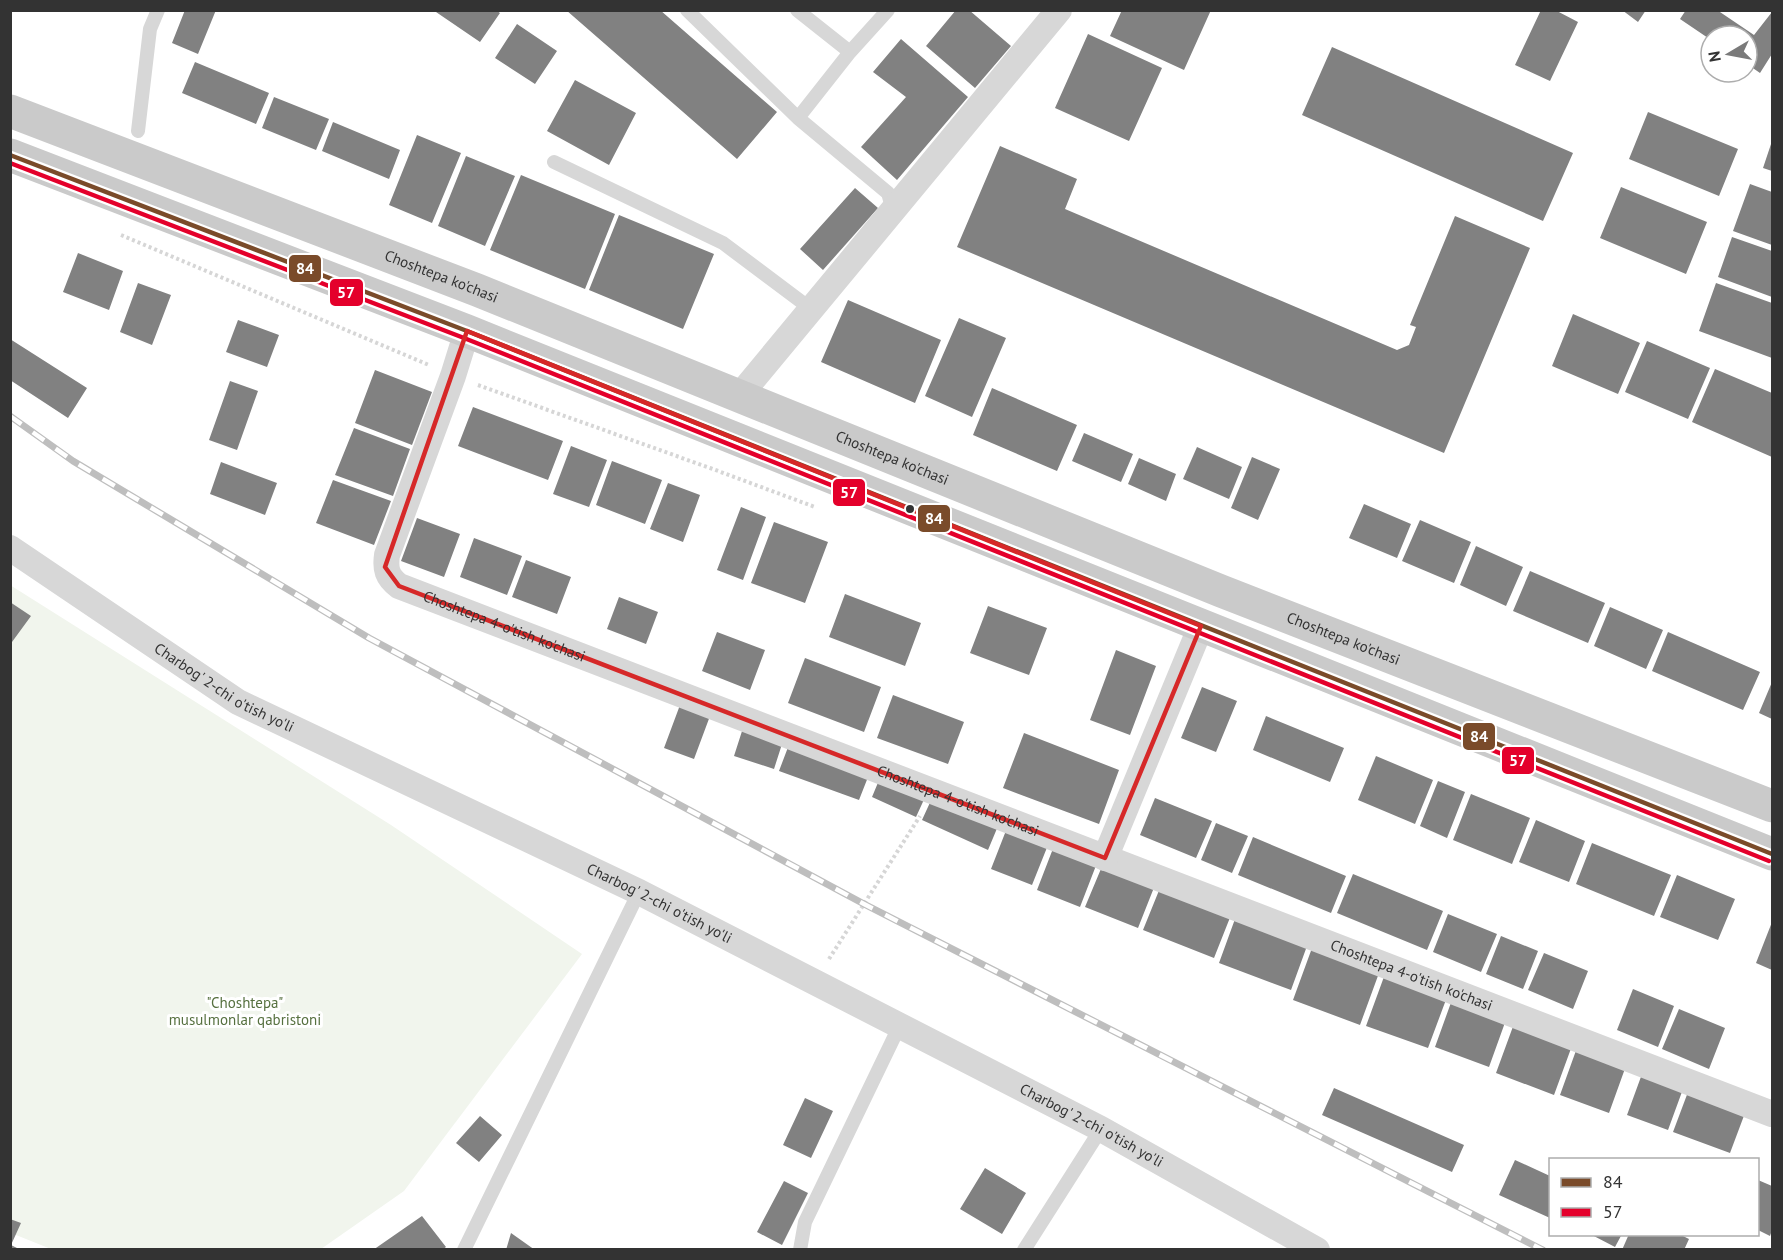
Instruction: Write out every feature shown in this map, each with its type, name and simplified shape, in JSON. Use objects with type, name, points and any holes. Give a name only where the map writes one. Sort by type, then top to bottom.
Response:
[{"type":"main road","name":"Choshtepa ko'chasi","points":[[10,111],[466,286],[1221,591],[1773,806]]},
{"type":"main road","points":[[10,155],[467,331],[1773,854]]},
{"type":"main road","points":[[1495,743],[1506,702]]},
{"type":"street","points":[[740,396],[1059,10]]},
{"type":"street","name":"Choshtepa 4-o'tish ko'chasi","points":[[467,331],[453,376],[387,555],[385,567],[390,579],[399,586],[1773,1114]]},
{"type":"street","name":"Charbog' 2-chi o'tish yo'li","points":[[10,548],[238,702],[639,892],[1101,1129],[1317,1250]]},
{"type":"street","points":[[1105,858],[1201,626]]},
{"type":"lane","points":[[138,131],[150,29],[158,10]]},
{"type":"lane","points":[[687,10],[798,118],[888,193],[893,211]]},
{"type":"lane","points":[[797,10],[850,52]]},
{"type":"lane","points":[[798,118],[850,52],[888,10]]},
{"type":"lane","points":[[554,162],[723,243],[812,309]]},
{"type":"lane","points":[[464,1250],[639,892]]},
{"type":"lane","points":[[800,1250],[805,1222],[899,1027]]},
{"type":"lane","points":[[1024,1250],[1101,1129]]},
{"type":"path","points":[[116,232],[453,376]]},
{"type":"path","points":[[814,983],[935,792]]},
{"type":"highlighted area","points":[[467,331],[1201,626],[1105,858],[399,586],[385,567]]},
{"type":"green space","name":"\"Choshtepa\" musulmonlar qabristoni","points":[[10,585],[391,825],[582,954],[404,1191],[321,1249],[51,1249],[11,1233]]},
{"type":"building","points":[[185,10],[216,10],[198,54],[172,43]]},
{"type":"building","points":[[437,10],[496,10],[500,13],[480,42],[436,12]]},
{"type":"building","points":[[566,10],[660,10],[777,112],[737,159]]},
{"type":"building","points":[[956,10],[969,10],[1011,46],[975,88],[926,46]]},
{"type":"building","points":[[1122,10],[1211,10],[1184,70],[1110,36]]},
{"type":"building","points":[[1541,10],[1555,10],[1578,22],[1550,81],[1515,65]]},
{"type":"building","points":[[1622,10],[1646,10],[1638,22]]},
{"type":"building","points":[[1686,10],[1717,10],[1738,24],[1699,24],[1699,32],[1680,19]]},
{"type":"building","points":[[1772,12],[1772,54],[1760,73],[1759,29]]},
{"type":"building","points":[[517,24],[557,51],[535,84],[495,58]]},
{"type":"building","points":[[1088,34],[1162,68],[1129,141],[1055,108]]},
{"type":"building","points":[[901,39],[968,97],[897,180],[861,147],[906,97],[873,72]]},
{"type":"building","points":[[1332,47],[1573,153],[1543,221],[1302,115]]},
{"type":"building","points":[[195,62],[269,93],[256,124],[182,93]]},
{"type":"building","points":[[575,80],[636,113],[609,165],[547,131]]},
{"type":"building","points":[[274,97],[329,119],[316,150],[262,128]]},
{"type":"building","points":[[1648,112],[1738,149],[1719,196],[1629,159]]},
{"type":"building","points":[[333,122],[400,150],[389,179],[322,151]]},
{"type":"building","points":[[417,135],[461,153],[432,223],[389,205]]},
{"type":"building","points":[[1772,141],[1772,171],[1763,168]]},
{"type":"building","points":[[1000,146],[1077,179],[1065,209],[1397,350],[1409,345],[1416,327],[1410,325],[1455,216],[1530,248],[1444,453],[957,247]]},
{"type":"building","points":[[466,156],[515,176],[485,246],[438,226]]},
{"type":"building","points":[[521,175],[615,214],[585,289],[490,250]]},
{"type":"building","points":[[1750,184],[1772,192],[1772,245],[1733,231]]},
{"type":"building","points":[[1621,187],[1707,222],[1686,274],[1600,238]]},
{"type":"building","points":[[855,188],[878,208],[823,270],[800,249]]},
{"type":"building","points":[[619,215],[714,254],[683,329],[589,290]]},
{"type":"building","points":[[1732,237],[1772,251],[1772,297],[1718,277]]},
{"type":"building","points":[[78,253],[123,271],[109,310],[63,292]]},
{"type":"building","points":[[138,283],[171,295],[152,345],[120,332]]},
{"type":"building","points":[[1716,283],[1772,303],[1772,358],[1699,331]]},
{"type":"building","points":[[848,300],[941,340],[915,403],[821,362]]},
{"type":"building","points":[[1573,314],[1640,343],[1618,394],[1552,366]]},
{"type":"building","points":[[959,318],[1006,338],[972,417],[925,396]]},
{"type":"building","points":[[238,320],[279,335],[267,367],[226,352]]},
{"type":"building","points":[[10,339],[87,388],[68,418],[10,380]]},
{"type":"building","points":[[1647,341],[1710,368],[1688,419],[1625,392]]},
{"type":"building","points":[[1715,369],[1772,393],[1772,457],[1692,422]]},
{"type":"building","points":[[375,370],[432,392],[412,445],[355,423]]},
{"type":"building","points":[[230,381],[258,391],[237,450],[209,440]]},
{"type":"building","points":[[992,388],[1077,425],[1057,471],[973,435]]},
{"type":"building","points":[[473,407],[563,441],[548,480],[458,446]]},
{"type":"building","points":[[354,428],[410,449],[393,496],[335,475]]},
{"type":"building","points":[[1084,433],[1133,454],[1121,482],[1072,461]]},
{"type":"building","points":[[571,446],[607,460],[589,507],[553,494]]},
{"type":"building","points":[[1197,447],[1242,467],[1229,499],[1183,479]]},
{"type":"building","points":[[1252,457],[1280,469],[1258,520],[1231,508]]},
{"type":"building","points":[[1139,458],[1176,474],[1166,501],[1128,484]]},
{"type":"building","points":[[612,461],[662,480],[645,524],[596,505]]},
{"type":"building","points":[[221,462],[277,483],[265,515],[210,494]]},
{"type":"building","points":[[333,480],[391,501],[374,545],[316,523]]},
{"type":"building","points":[[668,483],[700,495],[683,542],[650,529]]},
{"type":"building","points":[[1364,504],[1411,524],[1397,558],[1349,538]]},
{"type":"building","points":[[741,507],[766,517],[743,580],[717,570]]},
{"type":"building","points":[[417,518],[460,534],[444,577],[401,561]]},
{"type":"building","points":[[1420,520],[1471,542],[1454,583],[1402,561]]},
{"type":"building","points":[[774,522],[828,542],[805,603],[751,583]]},
{"type":"building","points":[[474,538],[522,556],[507,595],[460,577]]},
{"type":"building","points":[[1476,546],[1523,567],[1506,606],[1460,585]]},
{"type":"building","points":[[526,560],[571,577],[557,614],[512,597]]},
{"type":"building","points":[[1530,571],[1605,603],[1588,643],[1513,611]]},
{"type":"building","points":[[845,594],[921,623],[905,666],[829,637]]},
{"type":"building","points":[[619,597],[658,612],[646,644],[607,629]]},
{"type":"building","points":[[10,602],[31,616],[12,642],[10,641]]},
{"type":"building","points":[[988,606],[1047,628],[1029,675],[970,653]]},
{"type":"building","points":[[1610,607],[1663,630],[1646,669],[1594,646]]},
{"type":"building","points":[[717,632],[765,650],[750,690],[702,671]]},
{"type":"building","points":[[1668,632],[1760,672],[1743,710],[1652,671]]},
{"type":"building","points":[[1116,650],[1156,666],[1130,735],[1090,720]]},
{"type":"building","points":[[805,658],[881,687],[864,732],[788,703]]},
{"type":"building","points":[[1772,682],[1772,719],[1759,713]]},
{"type":"building","points":[[1202,687],[1237,701],[1216,752],[1181,738]]},
{"type":"building","points":[[893,695],[964,722],[948,764],[877,738]]},
{"type":"building","points":[[680,705],[710,716],[694,759],[664,748]]},
{"type":"building","points":[[1266,716],[1344,748],[1330,782],[1253,750]]},
{"type":"building","points":[[743,728],[783,741],[774,769],[734,756]]},
{"type":"building","points":[[1024,733],[1119,770],[1099,824],[1003,788]]},
{"type":"building","points":[[790,742],[870,772],[859,800],[779,771]]},
{"type":"building","points":[[1376,756],[1433,780],[1415,824],[1358,800]]},
{"type":"building","points":[[882,773],[927,793],[916,817],[872,797]]},
{"type":"building","points":[[1438,781],[1465,792],[1447,838],[1420,826]]},
{"type":"building","points":[[1471,794],[1530,818],[1512,864],[1453,840]]},
{"type":"building","points":[[933,796],[998,826],[988,850],[922,820]]},
{"type":"building","points":[[1155,798],[1212,821],[1196,858],[1140,835]]},
{"type":"building","points":[[1536,820],[1585,841],[1569,882],[1519,862]]},
{"type":"building","points":[[1216,823],[1248,836],[1232,873],[1201,860]]},
{"type":"building","points":[[1007,828],[1048,845],[1032,885],[991,869]]},
{"type":"building","points":[[1253,837],[1346,876],[1331,913],[1238,875]]},
{"type":"building","points":[[1592,843],[1671,875],[1654,916],[1576,884]]},
{"type":"building","points":[[1054,846],[1097,863],[1080,907],[1037,890]]},
{"type":"building","points":[[1103,864],[1155,885],[1138,928],[1085,907]]},
{"type":"building","points":[[1353,874],[1443,911],[1427,950],[1337,913]]},
{"type":"building","points":[[1677,875],[1735,899],[1718,940],[1660,917]]},
{"type":"building","points":[[1160,888],[1231,915],[1214,958],[1143,930]]},
{"type":"building","points":[[1448,914],[1497,934],[1481,972],[1433,952]]},
{"type":"building","points":[[1235,919],[1307,946],[1291,990],[1219,963]]},
{"type":"building","points":[[1772,922],[1772,970],[1756,963]]},
{"type":"building","points":[[1501,936],[1538,951],[1523,989],[1486,974]]},
{"type":"building","points":[[1312,948],[1379,973],[1360,1025],[1293,1000]]},
{"type":"building","points":[[1544,953],[1588,971],[1573,1009],[1528,990]]},
{"type":"building","points":[[1385,974],[1447,997],[1428,1048],[1366,1026]]},
{"type":"building","points":[[1633,989],[1674,1006],[1658,1047],[1617,1030]]},
{"type":"building","points":[[1453,997],[1507,1017],[1489,1067],[1435,1047]]},
{"type":"building","points":[[1679,1009],[1725,1028],[1709,1069],[1662,1049]]},
{"type":"building","points":[[1515,1021],[1573,1043],[1554,1095],[1496,1073]]},
{"type":"building","points":[[1578,1045],[1627,1063],[1609,1113],[1560,1095]]},
{"type":"building","points":[[1642,1074],[1683,1089],[1668,1130],[1627,1115]]},
{"type":"building","points":[[1334,1088],[1464,1145],[1452,1172],[1322,1115]]},
{"type":"building","points":[[1688,1092],[1745,1113],[1730,1153],[1673,1132]]},
{"type":"building","points":[[805,1098],[833,1111],[811,1158],[783,1145]]},
{"type":"building","points":[[480,1116],[502,1135],[479,1162],[456,1143]]},
{"type":"building","points":[[1515,1160],[1549,1176],[1549,1218],[1499,1195]]},
{"type":"building","points":[[985,1168],[1026,1193],[1002,1234],[960,1209]]},
{"type":"building","points":[[1759,1180],[1772,1186],[1770,1236],[1759,1230]]},
{"type":"building","points":[[784,1181],[808,1193],[782,1245],[757,1232]]},
{"type":"building","points":[[422,1216],[446,1247],[442,1250],[373,1250]]},
{"type":"building","points":[[10,1219],[21,1223],[11,1245],[21,1250],[10,1250]]},
{"type":"building","points":[[511,1233],[535,1250],[506,1250]]},
{"type":"building","points":[[1594,1236],[1621,1236],[1615,1247]]},
{"type":"building","points":[[1628,1236],[1683,1236],[1689,1239],[1684,1250],[1622,1250]]},
{"type":"railway","points":[[10,416],[73,461],[369,638],[864,904],[1543,1250]]},
{"type":"transit line","name":"84","points":[[10,155],[467,331],[1772,854]]},
{"type":"transit line","name":"57","points":[[10,163],[464,338],[1769,861]]}]
